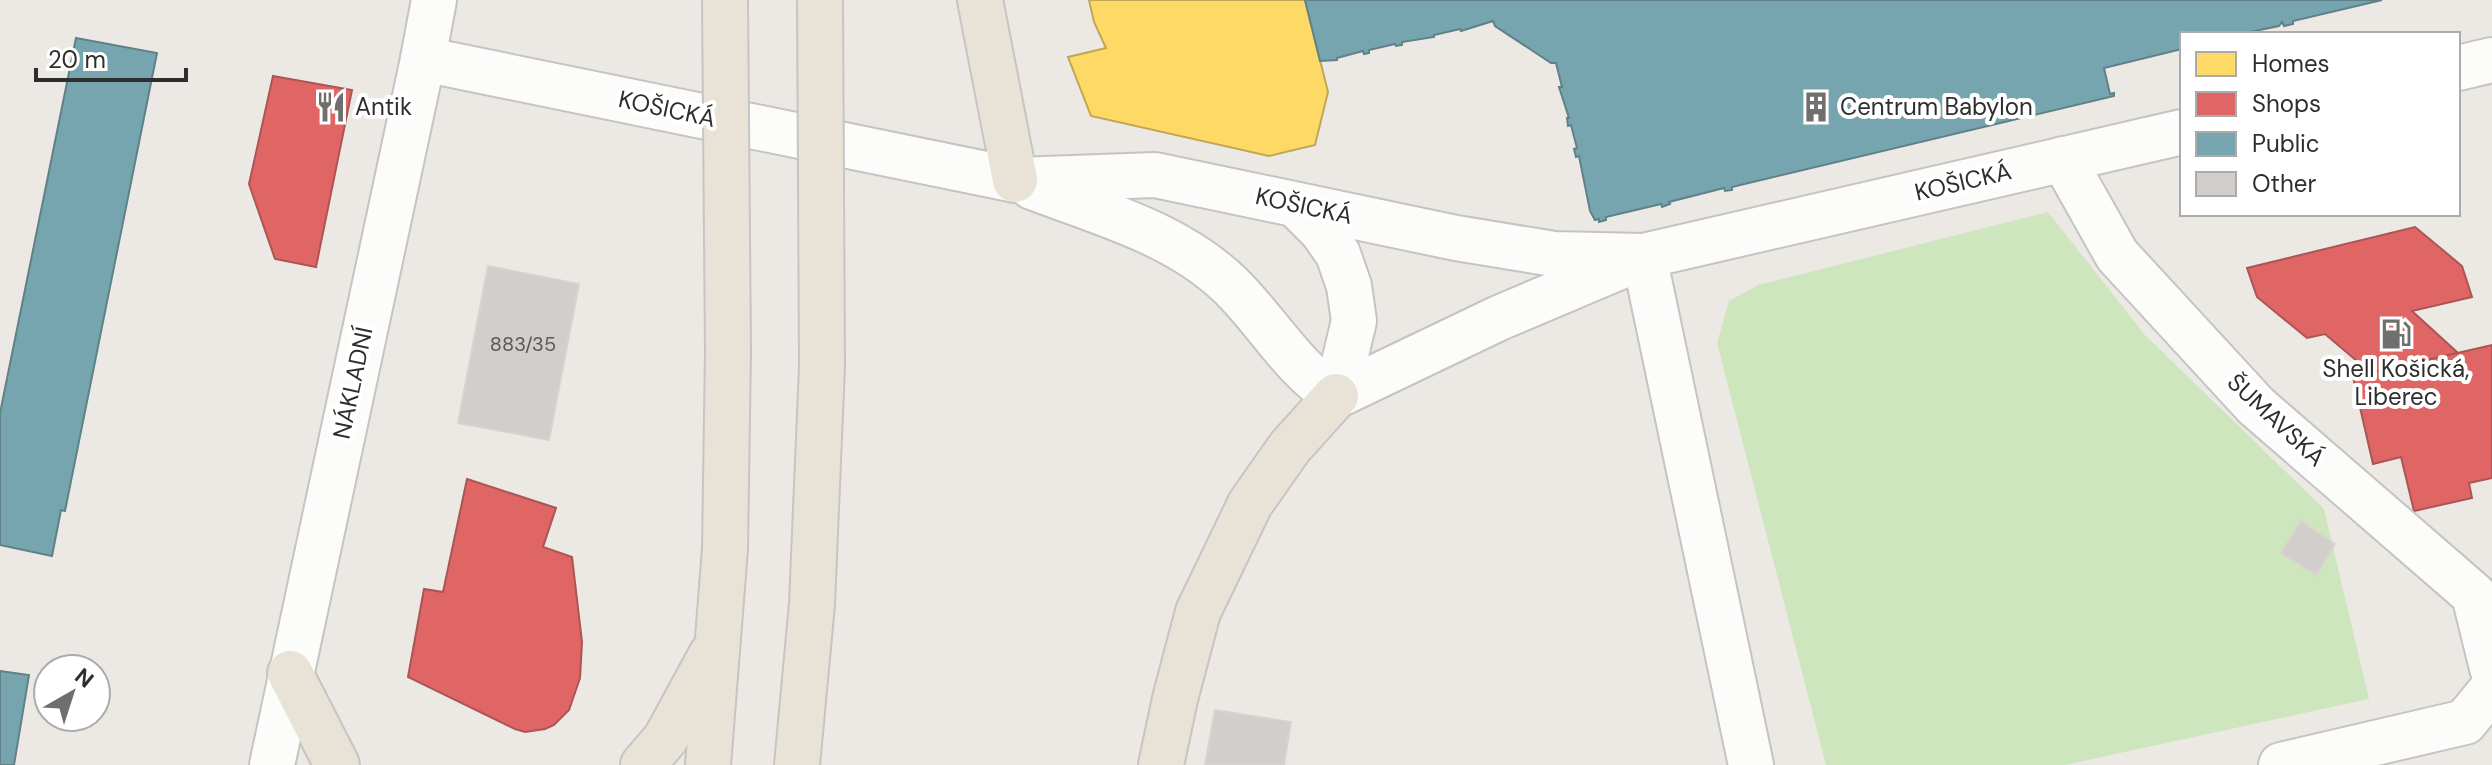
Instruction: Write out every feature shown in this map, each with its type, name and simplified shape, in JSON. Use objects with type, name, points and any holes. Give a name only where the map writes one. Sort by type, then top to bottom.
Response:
[{"type":"highway","points":[[708,765],[725,549],[728,351],[725,0]]},
{"type":"highway","points":[[797,765],[812,604],[822,367],[820,0]]},
{"type":"highway","points":[[980,0],[1015,180]]},
{"type":"highway","points":[[1161,765],[1198,612],[1250,504],[1290,447],[1336,396]]},
{"type":"highway","points":[[643,765],[666,738],[719,639]]},
{"type":"highway","points":[[290,673],[337,765]]},
{"type":"street","name":"NÁKLADNÍ","points":[[272,765],[434,0]]},
{"type":"street","name":"KOŠICKÁ","points":[[423,59],[1015,180],[1155,175],[1456,238],[1554,254],[1644,256],[2180,132]]},
{"type":"street","points":[[2460,68],[2492,60]]},
{"type":"street","name":"ŠUMAVSKÁ","points":[[2063,159],[2117,255],[2256,406],[2474,595],[2492,668]]},
{"type":"street","points":[[1015,180],[1156,235],[1194,255],[1231,286],[1305,372],[1336,396]]},
{"type":"street","points":[[1296,205],[1322,231],[1338,254],[1349,286],[1354,321],[1336,396]]},
{"type":"street","points":[[1336,396],[1499,318],[1644,256],[1751,765]]},
{"type":"street","points":[[2281,765],[2465,722],[2492,689]]},
{"type":"green space","points":[[2048,212],[2145,335],[2324,509],[2369,699],[2065,765],[1826,765],[1717,343],[1729,301],[1758,285]]},
{"type":"building: Homes","points":[[1089,0],[1305,0],[1328,92],[1315,145],[1269,156],[1091,116],[1068,57],[1106,48],[1094,22]]},
{"type":"building: Shops","points":[[273,76],[352,90],[316,267],[275,259],[249,184]]},
{"type":"building: Shops","points":[[2415,227],[2462,266],[2472,297],[2412,311],[2458,353],[2371,373],[2325,334],[2307,338],[2257,297],[2247,268]]},
{"type":"building: Shops","points":[[2492,345],[2492,478],[2469,483],[2472,498],[2414,511],[2401,457],[2373,464],[2353,377]]},
{"type":"building: Shops","points":[[467,479],[556,508],[543,547],[572,557],[582,642],[580,678],[569,710],[554,725],[545,729],[525,732],[515,729],[408,677],[424,589],[443,592]]},
{"type":"building: Public","name":"Centrum Babylon","points":[[1305,0],[2382,0],[2250,32],[2180,32],[2180,49],[2104,68],[2110,94],[2114,93],[2114,96],[1732,187],[1732,190],[1725,191],[1724,188],[1669,202],[1662,207],[1661,204],[1606,217],[1606,220],[1599,222],[1590,211],[1579,156],[1576,157],[1574,149],[1577,148],[1571,125],[1568,126],[1569,118],[1559,87],[1562,87],[1556,63],[1551,63],[1495,26],[1493,21],[1461,31],[1402,42],[1402,45],[1369,50],[1369,53],[1364,54],[1363,51],[1337,60],[1320,61]]},
{"type":"building: Public","points":[[76,38],[157,53],[65,511],[61,510],[52,556],[0,545],[0,413]]},
{"type":"building: Public","points":[[0,671],[29,675],[14,765],[0,765]]},
{"type":"building: Other","points":[[488,266],[579,284],[549,440],[458,423]]},
{"type":"building: Other","points":[[2301,521],[2335,544],[2316,575],[2281,553]]},
{"type":"building: Other","points":[[1215,710],[1291,722],[1284,765],[1205,765]]},
{"type":"place","name":"Antik","points":[[331,107]]},
{"type":"place","name":"Centrum Babylon","points":[[1816,107]]},
{"type":"place","name":"Shell Košická, Liberec","points":[[2396,334]]}]
